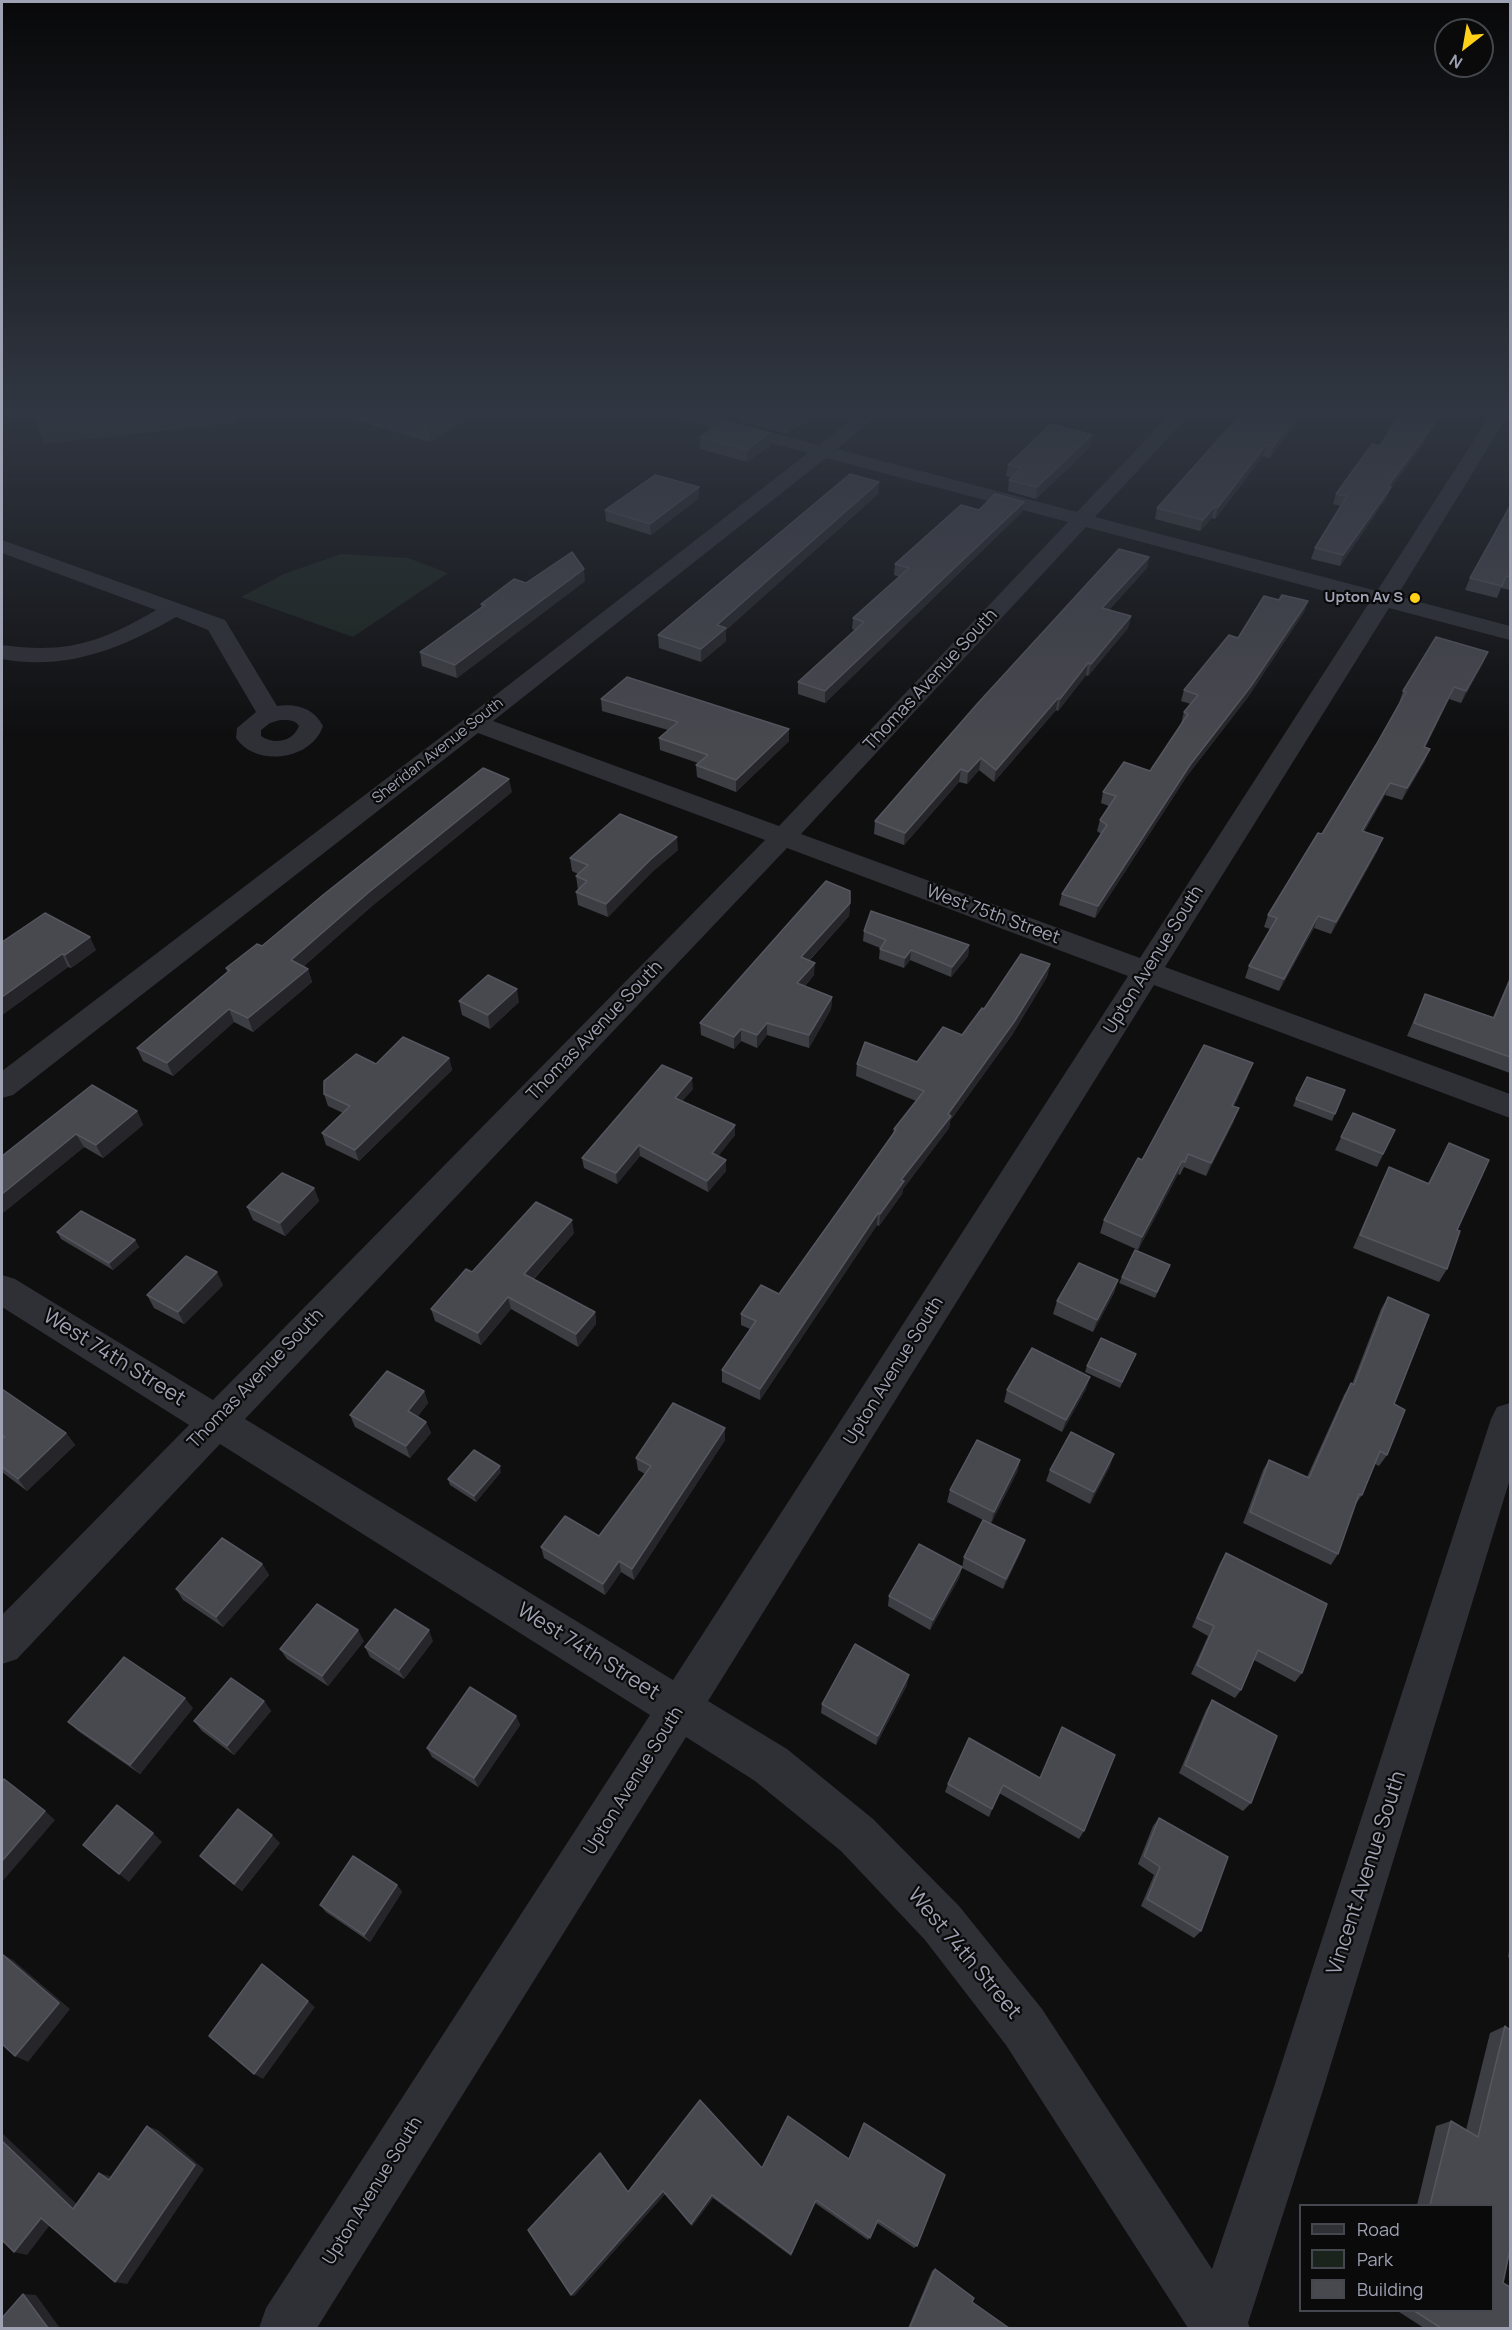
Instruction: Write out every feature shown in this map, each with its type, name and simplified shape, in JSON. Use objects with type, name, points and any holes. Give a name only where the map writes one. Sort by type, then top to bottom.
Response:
[{"type":"street","name":"Sheridan Avenue South","points":[[2,1087],[735,521]]},
{"type":"street","name":"Thomas Avenue South","points":[[2,1644],[215,1421],[783,837],[1079,521]]},
{"type":"street","points":[[1088,521],[1510,633]]},
{"type":"street","name":"Upton Avenue South","points":[[286,2328],[1433,521]]},
{"type":"street","points":[[6,552],[174,609],[217,626],[270,715]]},
{"type":"street","points":[[2,652],[29,657],[78,652],[128,636],[174,609]]},
{"type":"street","name":"West 75th Street","points":[[475,723],[1510,1106]]},
{"type":"street","name":"West 74th Street","points":[[2,1289],[771,1765],[857,1835],[942,1923],[1024,2027],[1200,2300],[1222,2327]]},
{"type":"street","name":"Vincent Avenue South","points":[[1222,2327],[1510,1419]]},
{"type":"green space","points":[[341,554],[408,558],[448,573],[353,637],[241,597],[284,574]]},
{"type":"building","points":[[640,521],[654,521],[650,524]]},
{"type":"building","points":[[794,521],[835,521],[717,625],[726,628],[701,649],[658,635]]},
{"type":"building","points":[[943,521],[1004,521],[825,691],[798,682],[864,622],[853,618],[909,568],[895,564]]},
{"type":"building","points":[[1332,521],[1367,521],[1343,555],[1315,548]]},
{"type":"building","points":[[1502,521],[1510,521],[1510,577],[1506,576],[1502,586],[1470,578]]},
{"type":"building","points":[[1119,549],[1149,557],[1102,608],[1131,616],[1091,664],[1088,663],[1060,699],[1058,698],[996,770],[981,758],[968,772],[961,769],[905,833],[875,821],[978,703]]},
{"type":"building","points":[[572,552],[584,569],[455,665],[420,652],[485,605],[481,604],[514,579],[526,583]]},
{"type":"building","points":[[1282,595],[1308,601],[1251,686],[1190,765],[1098,906],[1062,894],[1107,825],[1100,820],[1116,796],[1103,792],[1124,762],[1150,771],[1188,714],[1184,712],[1198,695],[1184,690],[1229,635],[1238,638],[1264,596],[1279,600]]},
{"type":"building","points":[[1436,637],[1488,652],[1466,691],[1454,687],[1424,747],[1430,749],[1407,788],[1390,783],[1362,831],[1383,838],[1336,922],[1318,916],[1284,979],[1249,966],[1277,918],[1268,915],[1318,833],[1322,834],[1376,745],[1406,692],[1403,691]]},
{"type":"building","points":[[627,677],[789,729],[736,780],[696,765],[708,755],[659,738],[678,722],[601,699]]},
{"type":"building","points":[[483,768],[509,779],[369,892],[291,960],[308,969],[248,1018],[229,1009],[167,1063],[137,1048],[230,970],[226,968],[257,944],[262,946]]},
{"type":"building","points":[[620,814],[677,837],[651,859],[606,904],[576,892],[587,881],[576,876],[588,865],[570,858]]},
{"type":"building","points":[[826,881],[850,891],[850,903],[801,957],[815,963],[797,983],[832,997],[809,1035],[767,1023],[757,1035],[741,1029],[734,1037],[700,1023]]},
{"type":"building","points":[[871,911],[969,945],[952,967],[911,950],[905,958],[880,949],[886,940],[864,931]]},
{"type":"building","points":[[45,913],[90,937],[2,997],[2,942]]},
{"type":"building","points":[[1021,954],[1050,964],[1014,1022],[948,1114],[951,1116],[901,1180],[904,1181],[880,1214],[878,1213],[760,1389],[722,1370],[756,1321],[741,1314],[761,1285],[779,1294],[896,1130],[894,1129],[924,1091],[857,1064],[865,1042],[917,1062],[943,1027],[962,1035],[982,1008],[984,1009]]},
{"type":"building","points":[[488,975],[517,989],[488,1015],[459,1001]]},
{"type":"building","points":[[1510,980],[1510,1057],[1414,1023],[1425,994],[1494,1018]]},
{"type":"building","points":[[403,1037],[449,1058],[355,1150],[322,1133],[350,1106],[324,1094],[324,1081],[356,1054],[376,1064]]},
{"type":"building","points":[[1204,1045],[1253,1063],[1232,1106],[1239,1108],[1211,1163],[1188,1154],[1185,1162],[1182,1161],[1142,1237],[1104,1220],[1138,1158],[1142,1160]]},
{"type":"building","points":[[662,1065],[692,1078],[675,1098],[735,1125],[712,1153],[726,1160],[707,1181],[639,1145],[616,1173],[582,1158]]},
{"type":"building","points":[[1307,1077],[1345,1090],[1335,1114],[1296,1099]]},
{"type":"building","points":[[92,1085],[137,1111],[96,1145],[76,1134],[2,1194],[2,1156]]},
{"type":"building","points":[[1353,1113],[1395,1130],[1383,1154],[1341,1137]]},
{"type":"building","points":[[1449,1143],[1489,1160],[1457,1230],[1460,1231],[1447,1269],[1360,1235],[1389,1167],[1429,1184]]},
{"type":"building","points":[[282,1173],[314,1188],[280,1223],[247,1207]]},
{"type":"building","points":[[536,1202],[572,1220],[524,1274],[595,1312],[576,1334],[508,1297],[478,1333],[431,1309],[466,1269],[472,1272]]},
{"type":"building","points":[[81,1211],[135,1240],[109,1263],[57,1232]]},
{"type":"building","points":[[1135,1250],[1170,1265],[1157,1292],[1122,1277]]},
{"type":"building","points":[[186,1256],[217,1272],[178,1312],[147,1295]]},
{"type":"building","points":[[1079,1263],[1118,1280],[1097,1320],[1057,1301]]},
{"type":"building","points":[[1388,1297],[1429,1315],[1394,1404],[1405,1410],[1387,1455],[1380,1451],[1362,1495],[1359,1494],[1338,1554],[1250,1512],[1269,1460],[1309,1478],[1351,1383],[1354,1385]]},
{"type":"building","points":[[1101,1338],[1136,1354],[1122,1382],[1087,1366]]},
{"type":"building","points":[[1032,1348],[1090,1377],[1066,1420],[1007,1390]]},
{"type":"building","points":[[387,1371],[424,1391],[408,1411],[426,1422],[406,1446],[350,1415]]},
{"type":"building","points":[[2,1389],[66,1433],[18,1479],[2,1467],[2,1439],[5,1437],[2,1434]]},
{"type":"building","points":[[673,1403],[725,1428],[632,1569],[619,1561],[603,1584],[541,1547],[565,1516],[599,1536],[651,1466],[636,1458]]},
{"type":"building","points":[[1071,1432],[1114,1454],[1094,1492],[1050,1470]]},
{"type":"building","points":[[977,1440],[1020,1460],[994,1512],[950,1490]]},
{"type":"building","points":[[474,1450],[500,1466],[474,1496],[448,1479]]},
{"type":"building","points":[[983,1520],[1025,1540],[1006,1579],[964,1557]]},
{"type":"building","points":[[222,1538],[262,1564],[216,1617],[176,1589]]},
{"type":"building","points":[[919,1544],[962,1567],[933,1620],[889,1596]]},
{"type":"building","points":[[1226,1553],[1327,1604],[1302,1673],[1258,1650],[1241,1690],[1197,1665],[1214,1626],[1197,1618]]},
{"type":"building","points":[[317,1604],[358,1630],[322,1676],[280,1649]]},
{"type":"building","points":[[395,1609],[429,1630],[399,1670],[365,1647]]},
{"type":"building","points":[[855,1644],[909,1675],[878,1736],[822,1704]]},
{"type":"building","points":[[124,1657],[185,1698],[130,1765],[68,1722]]},
{"type":"building","points":[[231,1678],[264,1701],[227,1746],[194,1721]]},
{"type":"building","points":[[470,1687],[516,1716],[474,1778],[427,1748]]},
{"type":"building","points":[[1212,1700],[1277,1736],[1251,1803],[1185,1765]]},
{"type":"building","points":[[1062,1727],[1115,1755],[1084,1831],[1003,1785],[992,1809],[948,1784],[969,1738],[1040,1778]]},
{"type":"building","points":[[4,1779],[45,1811],[2,1861],[2,1782]]},
{"type":"building","points":[[117,1805],[153,1833],[119,1874],[83,1845]]},
{"type":"building","points":[[238,1809],[272,1835],[234,1884],[200,1856]]},
{"type":"building","points":[[1159,1818],[1228,1857],[1201,1931],[1147,1899],[1160,1867],[1144,1856]]},
{"type":"building","points":[[353,1856],[397,1885],[364,1935],[320,1905]]},
{"type":"building","points":[[2,1954],[59,2003],[15,2056],[2,2044]]},
{"type":"building","points":[[262,1964],[308,2001],[254,2074],[209,2036]]},
{"type":"building","points":[[1505,2026],[1510,2030],[1510,2249],[1503,2283],[1510,2287],[1510,2328],[1441,2328],[1416,2312],[1494,2312],[1494,2204],[1430,2204],[1451,2121],[1478,2137]]},
{"type":"building","points":[[700,2100],[762,2168],[788,2116],[849,2159],[864,2123],[945,2175],[917,2246],[878,2220],[870,2238],[816,2200],[791,2254],[712,2195],[691,2224],[663,2191],[571,2295],[528,2230],[600,2153],[628,2192]]},
{"type":"building","points":[[147,2126],[195,2165],[115,2282],[41,2218],[14,2252],[2,2240],[2,2141],[73,2209],[99,2173],[109,2180]]},
{"type":"building","points":[[935,2269],[974,2298],[972,2302],[1009,2328],[910,2327]]},
{"type":"building","points":[[23,2294],[48,2328],[2,2328],[2,2318]]},
{"type":"place","name":"Upton Av S","points":[[1415,598]]}]
